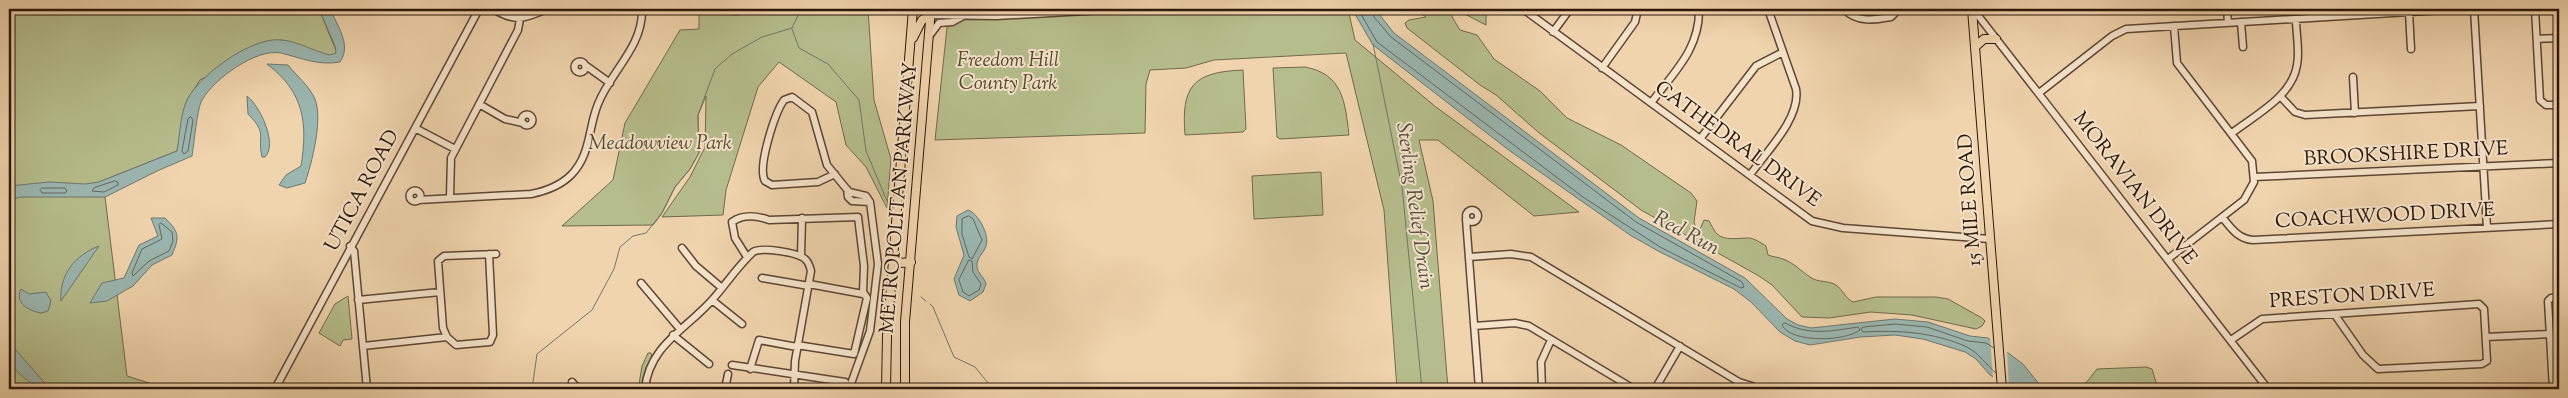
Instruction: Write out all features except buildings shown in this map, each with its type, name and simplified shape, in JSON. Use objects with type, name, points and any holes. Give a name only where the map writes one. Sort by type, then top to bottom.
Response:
[{"type":"main road","name":"METROPOLITAN PARKWAY","points":[[886,389],[887,336],[913,9]]},
{"type":"main road","name":"15 MILE ROAD","points":[[1972,9],[2001,387]]},
{"type":"main road","name":"METROPOLITAN PARKWAY","points":[[905,389],[904,341],[931,12]]},
{"type":"main road","points":[[910,45],[919,25],[931,12]]},
{"type":"main road","points":[[1975,47],[1984,39],[1996,39]]},
{"type":"main road","points":[[893,254],[902,264],[911,262]]},
{"type":"main road","points":[[887,336],[896,334],[904,341]]},
{"type":"street","name":"UTICA ROAD","points":[[275,389],[350,246],[479,9]]},
{"type":"street","points":[[493,9],[504,15],[520,19],[547,9]]},
{"type":"street","points":[[421,197],[538,193],[564,181],[578,167],[583,158],[596,109],[638,36],[642,20],[642,9]]},
{"type":"street","points":[[954,9],[964,16]]},
{"type":"street","points":[[931,12],[964,16],[1122,9]]},
{"type":"street","name":"CATHEDRAL DRIVE","points":[[1523,9],[1804,216],[1824,225],[1990,239]]},
{"type":"street","points":[[1553,32],[1570,9]]},
{"type":"street","points":[[1602,68],[1635,22],[1638,9]]},
{"type":"street","points":[[1651,103],[1693,46],[1699,31],[1699,9]]},
{"type":"street","points":[[1750,175],[1796,110],[1796,89],[1768,9]]},
{"type":"street","points":[[1844,9],[1854,17],[1863,19],[1891,17],[1899,9]]},
{"type":"street","name":"MORAVIAN DRIVE","points":[[1972,9],[2268,389]]},
{"type":"street","points":[[2227,9],[2228,23]]},
{"type":"street","points":[[2039,93],[2120,31],[2459,9]]},
{"type":"street","points":[[2474,9],[2487,228]]},
{"type":"street","points":[[2535,9],[2540,100],[2542,104],[2559,105]]},
{"type":"street","points":[[2409,12],[2411,49]]},
{"type":"street","points":[[929,36],[939,23],[952,22],[964,16]]},
{"type":"street","points":[[450,197],[449,166],[454,149],[518,30],[520,19]]},
{"type":"street","points":[[2232,133],[2280,96],[2292,82],[2297,69],[2296,19]]},
{"type":"street","points":[[2241,22],[2243,47]]},
{"type":"street","points":[[2168,260],[2248,196],[2254,177],[2249,156],[2177,63],[2174,26]]},
{"type":"street","points":[[2537,39],[2559,38]]},
{"type":"street","points":[[1700,139],[1752,70],[1766,59],[1783,52]]},
{"type":"street","points":[[586,68],[610,82]]},
{"type":"street","points":[[2354,77],[2355,113]]},
{"type":"street","points":[[2280,96],[2290,108],[2301,114],[2480,106]]},
{"type":"street","points":[[835,174],[818,182],[772,185],[765,181],[762,175],[766,152],[784,100],[792,97],[812,112],[824,160],[847,189],[848,197],[852,201],[870,202],[878,264],[870,331],[849,389]]},
{"type":"street","points":[[479,104],[504,119],[521,121]]},
{"type":"street","points":[[415,128],[454,149]]},
{"type":"street","name":"BROOKSHIRE DRIVE","points":[[2254,177],[2559,163]]},
{"type":"street","points":[[1468,227],[1478,216],[1473,209],[1467,211],[1466,219],[1479,389]]},
{"type":"street","points":[[747,258],[735,238],[732,222],[750,217],[770,220],[858,217],[866,301],[854,354],[759,340],[750,368]]},
{"type":"street","name":"COACHWOOD DRIVE","points":[[2222,217],[2238,235],[2246,239],[2559,224]]},
{"type":"street","points":[[801,256],[802,218]]},
{"type":"street","points":[[1466,219],[1474,222]]},
{"type":"street","points":[[350,246],[354,251],[367,389]]},
{"type":"street","points":[[682,248],[696,266],[722,288]]},
{"type":"street","points":[[645,389],[648,372],[654,359],[673,335],[712,300],[747,258],[760,249],[801,256],[809,265],[809,285],[797,346],[794,389]]},
{"type":"street","points":[[492,254],[491,340],[488,343],[456,345],[443,328],[440,292],[437,267],[439,259],[447,256],[492,254]]},
{"type":"street","points":[[1469,257],[1517,254],[1531,257],[1739,382],[1761,389]]},
{"type":"street","points":[[762,278],[864,294]]},
{"type":"street","points":[[641,283],[680,329]]},
{"type":"street","points":[[358,300],[440,292]]},
{"type":"street","points":[[2553,389],[2549,299],[2559,297]]},
{"type":"street","points":[[712,300],[742,324]]},
{"type":"street","name":"PRESTON DRIVE","points":[[2231,340],[2262,319],[2335,315],[2361,311],[2482,305],[2486,337]]},
{"type":"street","points":[[2335,315],[2363,355],[2378,369],[2486,362],[2486,337],[2550,334]]},
{"type":"street","points":[[1474,326],[1516,323],[1529,326],[1634,389]]},
{"type":"street","points":[[673,335],[709,364]]},
{"type":"street","points":[[363,346],[448,337]]},
{"type":"street","points":[[1542,389],[1541,362],[1551,340]]},
{"type":"street","points":[[1654,389],[1680,346]]},
{"type":"street","points":[[732,365],[845,382]]},
{"type":"street","points":[[725,389],[728,374]]},
{"type":"street","points":[[572,382],[578,389]]},
{"type":"street","points":[[1735,389],[1739,382]]},
{"type":"street","points":[[410,389],[422,389]]},
{"type":"green space","points":[[9,9],[319,9],[337,53],[330,56],[281,40],[200,80],[187,100],[177,151],[99,182],[105,197],[127,376],[168,389],[9,389]]},
{"type":"green space","name":"Meadowview Park","points":[[699,9],[726,9],[731,15],[740,15],[748,9],[868,9],[874,100],[891,159],[887,208],[866,167],[846,145],[836,102],[779,62],[758,87],[726,190],[723,215],[662,217],[690,177],[705,147],[706,96],[698,115],[699,153],[690,169],[675,187],[662,213],[653,225],[562,226],[613,180],[625,123],[680,30],[699,29]]},
{"type":"green space","name":"Freedom Hill County Park","points":[[949,9],[1348,9],[1355,40],[1436,107],[1579,212],[1534,216],[1438,140],[1419,140],[1433,201],[1448,389],[1397,389],[1384,210],[1346,53],[1214,60],[1186,68],[1150,70],[1146,84],[1145,133],[935,140]]},
{"type":"green space","points":[[1414,9],[1448,10],[1460,30],[1477,35],[1494,59],[1540,91],[1567,118],[1621,145],[1691,193],[1697,201],[1694,222],[1696,229],[1700,229],[1704,220],[1709,221],[1717,234],[1724,238],[1748,238],[1755,240],[1766,246],[1768,255],[1787,261],[1813,279],[1836,285],[1853,302],[1876,297],[1936,297],[1948,299],[1985,321],[1982,326],[1976,329],[1912,315],[1871,312],[1829,318],[1802,317],[1772,285],[1641,210],[1538,132],[1496,95],[1480,85],[1407,28],[1405,23],[1409,20],[1426,17]]},
{"type":"green space","points":[[1455,9],[1486,9],[1486,25]]},
{"type":"green space","points":[[1305,67],[1318,71],[1335,83],[1340,91],[1346,111],[1349,135],[1280,139],[1277,137],[1273,68]]},
{"type":"green space","points":[[1243,70],[1246,129],[1243,132],[1185,135],[1185,104],[1188,93],[1194,85],[1212,74]]},
{"type":"green space","points":[[1321,172],[1323,215],[1254,219],[1252,176]]},
{"type":"green space","points":[[348,296],[352,339],[343,340],[340,346],[319,333],[335,304]]},
{"type":"green space","points":[[648,353],[651,353],[652,357],[642,386],[639,384],[642,366]]},
{"type":"green space","points":[[2146,367],[2152,369],[2158,389],[2071,389],[2072,385],[2086,383],[2097,369]]},
{"type":"water","points":[[319,9],[330,9],[342,35],[344,49],[340,62],[317,62],[281,53],[260,55],[248,60],[216,83],[202,100],[197,119],[192,156],[105,197],[21,197],[9,200],[9,186],[49,182],[85,184],[99,182],[177,151],[182,117],[188,98],[205,78],[229,58],[243,50],[270,40],[288,41],[330,55],[336,53],[335,46]]},
{"type":"water","name":"Red Run","points":[[1352,9],[1375,9],[1394,33],[1639,218],[1745,278],[1787,319],[1798,325],[1811,328],[1895,319],[1928,322],[1970,336],[1988,338],[2023,364],[2043,389],[2013,389],[1990,375],[1976,359],[1965,352],[1923,339],[1895,335],[1860,337],[1810,345],[1795,341],[1780,332],[1751,302],[1734,289],[1630,235],[1510,151],[1373,45]]},
{"type":"water","points":[[267,64],[288,65],[310,90],[317,108],[316,141],[305,183],[287,188],[279,185],[286,175],[301,166],[304,136],[303,122],[296,97],[289,86]]},
{"type":"water","points":[[247,96],[257,108],[266,125],[270,143],[265,157],[262,157],[260,131],[248,114]]},
{"type":"water","points":[[968,210],[976,215],[985,231],[987,241],[977,264],[986,284],[983,292],[970,301],[959,295],[954,279],[964,255],[956,227],[957,216]]},
{"type":"water","points":[[151,218],[165,218],[173,227],[177,239],[172,255],[152,265],[133,286],[107,301],[90,303],[102,283],[124,278],[139,245],[158,236]]},
{"type":"water","points":[[99,246],[61,301],[63,283],[70,267],[83,255]]},
{"type":"water","points":[[21,289],[29,294],[46,292],[51,301],[48,311],[41,313],[32,311],[24,306],[21,303],[19,294]]},
{"type":"water","points":[[9,342],[50,389],[38,389],[16,370],[9,352]]},
{"type":"pier","points":[[1990,336],[2007,349],[2009,389],[1993,379]]},
{"type":"waterway","points":[[532,389],[537,354],[592,310],[614,269],[620,247],[633,236],[646,233],[662,213],[675,187],[690,169],[699,153],[698,115],[715,69],[732,54],[762,37],[792,28],[801,9]]},
{"type":"waterway","points":[[792,29],[799,48],[828,64],[859,100],[866,151],[887,201]]},
{"type":"waterway","name":"Sterling Relief Drain","points":[[1373,44],[1402,187],[1422,389]]},
{"type":"waterway","points":[[921,297],[926,301]]},
{"type":"waterway","points":[[930,304],[954,357],[975,367],[993,389]]}]
